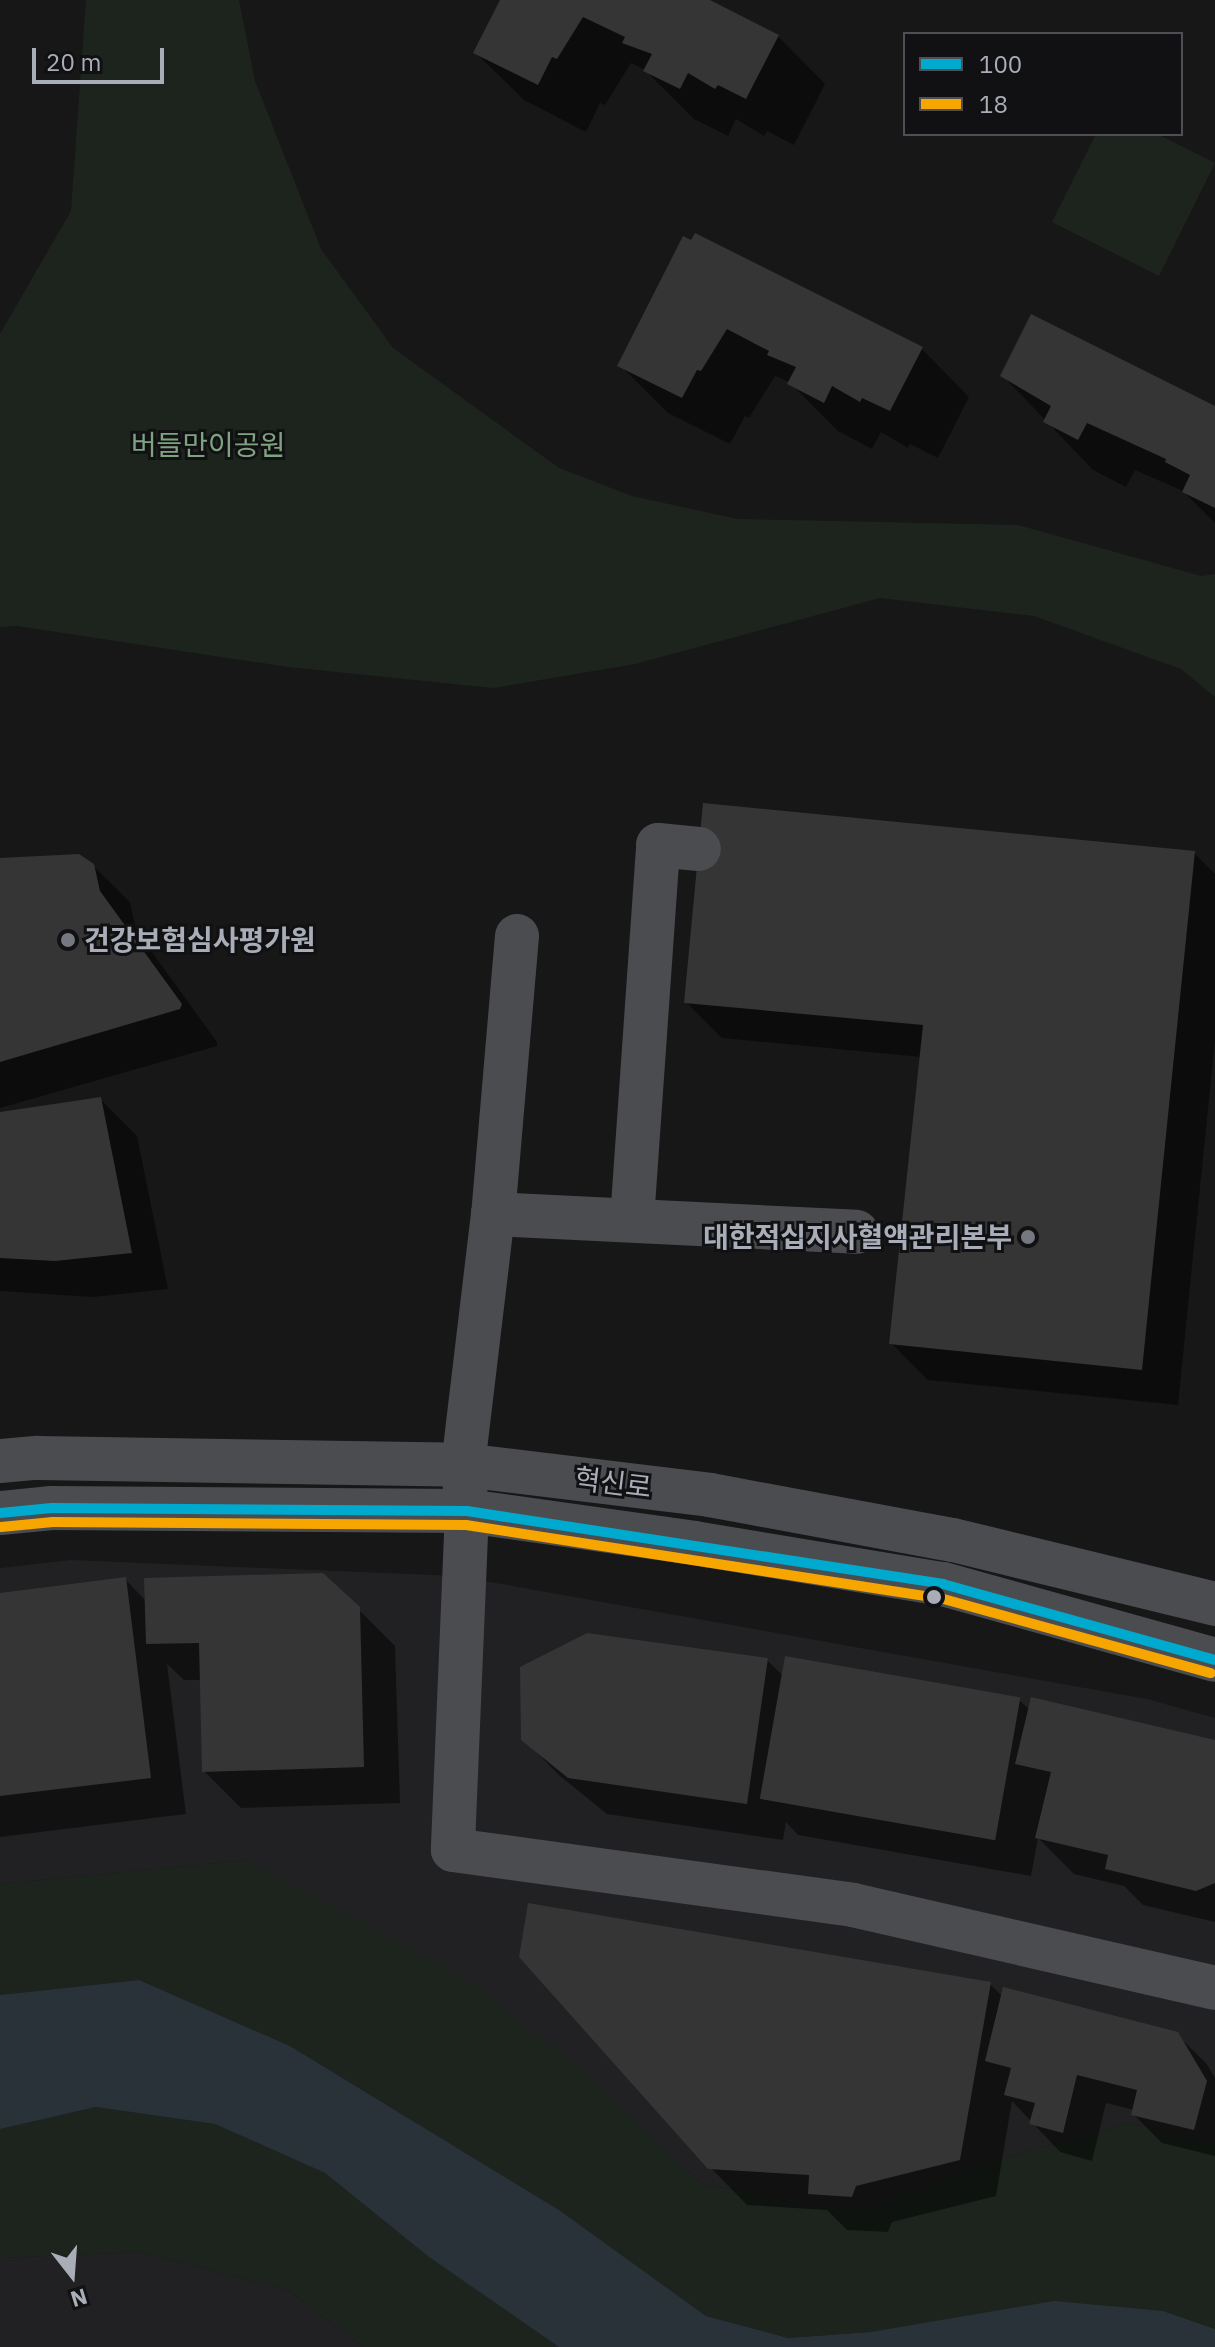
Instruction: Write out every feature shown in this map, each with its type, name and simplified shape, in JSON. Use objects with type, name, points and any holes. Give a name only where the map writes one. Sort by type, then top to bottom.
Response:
[{"type":"street","points":[[632,1220],[658,845],[699,849]]},
{"type":"street","points":[[517,936],[493,1214],[463,1465],[467,1511],[453,1850],[853,1905],[1215,1988]]},
{"type":"street","points":[[493,1214],[857,1232]]},
{"type":"street","name":"혁신로","points":[[0,1461],[38,1458],[463,1465],[725,1498],[953,1540],[1215,1604]]},
{"type":"street","name":"혁신로","points":[[0,1513],[52,1508],[467,1511],[694,1543],[943,1584],[1215,1660]]},
{"type":"shaded area","points":[[71,1560],[456,1576],[1147,1699],[1215,1718],[1215,2143],[1130,2123],[976,2166],[863,2211],[793,2203],[701,2183],[595,2080],[247,1860],[0,1884],[0,1568]]},
{"type":"shaded area","points":[[139,1980],[290,2046],[559,2210],[706,2316],[788,2338],[871,2332],[1054,2301],[1163,2311],[1215,2329],[1215,2347],[559,2347],[429,2257],[325,2173],[215,2124],[96,2107],[0,2129],[0,1995]]},
{"type":"shaded area","points":[[141,2252],[288,2290],[363,2347],[0,2347],[0,2258]]},
{"type":"green space","name":"버들만이공원","points":[[86,0],[239,0],[255,81],[321,249],[393,348],[559,468],[632,496],[737,519],[1018,525],[1201,576],[1215,574],[1215,697],[1181,669],[1034,616],[880,598],[635,664],[493,688],[288,667],[17,626],[0,627],[0,334],[71,211]]},
{"type":"green space","points":[[1095,136],[1161,136],[1215,163],[1159,276],[1052,222]]},
{"type":"green space","points":[[247,1860],[464,1977],[595,2080],[701,2183],[793,2203],[863,2211],[976,2166],[1130,2123],[1215,2143],[1215,2329],[1163,2311],[788,2338],[706,2316],[559,2210],[290,2046],[139,1980],[0,1995],[0,1884]]},
{"type":"green space","points":[[96,2107],[215,2124],[325,2173],[429,2257],[559,2347],[363,2347],[288,2290],[141,2252],[0,2258],[0,2129]]},
{"type":"building","points":[[500,0],[710,0],[779,35],[746,99],[718,85],[715,89],[688,73],[680,89],[643,71],[652,54],[622,43],[625,37],[583,17],[557,59],[552,57],[538,85],[473,53]]},
{"type":"building","points":[[695,233],[923,347],[890,411],[862,398],[860,402],[832,386],[824,403],[787,384],[796,367],[767,355],[769,351],[727,329],[701,371],[697,370],[682,398],[617,366],[683,236],[691,240]]},
{"type":"building","points":[[1031,314],[1215,406],[1215,508],[1182,492],[1190,475],[1165,462],[1166,459],[1087,423],[1078,440],[1043,422],[1051,406],[1000,376]]},
{"type":"building","points":[[703,803],[1195,851],[1142,1370],[889,1344],[923,1025],[684,1003]]},
{"type":"building","name":"건강보험심사평가원","points":[[79,854],[94,864],[100,891],[182,1004],[180,1009],[0,1062],[0,858]]},
{"type":"building","points":[[101,1097],[132,1253],[55,1261],[0,1258],[0,1112]]},
{"type":"building","points":[[323,1573],[360,1607],[364,1767],[202,1772],[199,1643],[146,1644],[144,1578]]},
{"type":"building","points":[[126,1577],[151,1778],[0,1796],[0,1593]]},
{"type":"building","points":[[587,1633],[768,1658],[747,1804],[568,1778],[521,1740],[520,1667]]},
{"type":"building","points":[[785,1656],[1020,1698],[995,1840],[760,1799]]},
{"type":"building","points":[[1031,1697],[1215,1740],[1215,1883],[1196,1891],[1105,1869],[1108,1855],[1035,1838],[1051,1772],[1015,1764]]},
{"type":"building","points":[[528,1903],[991,1982],[960,2160],[856,2186],[852,2197],[808,2194],[809,2175],[708,2169],[519,1957]]},
{"type":"building","points":[[1003,1987],[1178,2032],[1207,2081],[1194,2130],[1131,2115],[1137,2090],[1077,2075],[1063,2133],[1029,2124],[1035,2103],[1004,2095],[1011,2068],[985,2061]]},
{"type":"transit line","name":"100","points":[[0,1513],[52,1508],[467,1511],[943,1584],[1215,1660]]},
{"type":"transit line","name":"18","points":[[1,1527],[53,1522],[466,1525],[940,1598],[1211,1673]]},
{"type":"place","name":"건강보험심사평가원","points":[[68,940]]},
{"type":"place","name":"대한적십지사혈액관리본부","points":[[1028,1237]]}]
